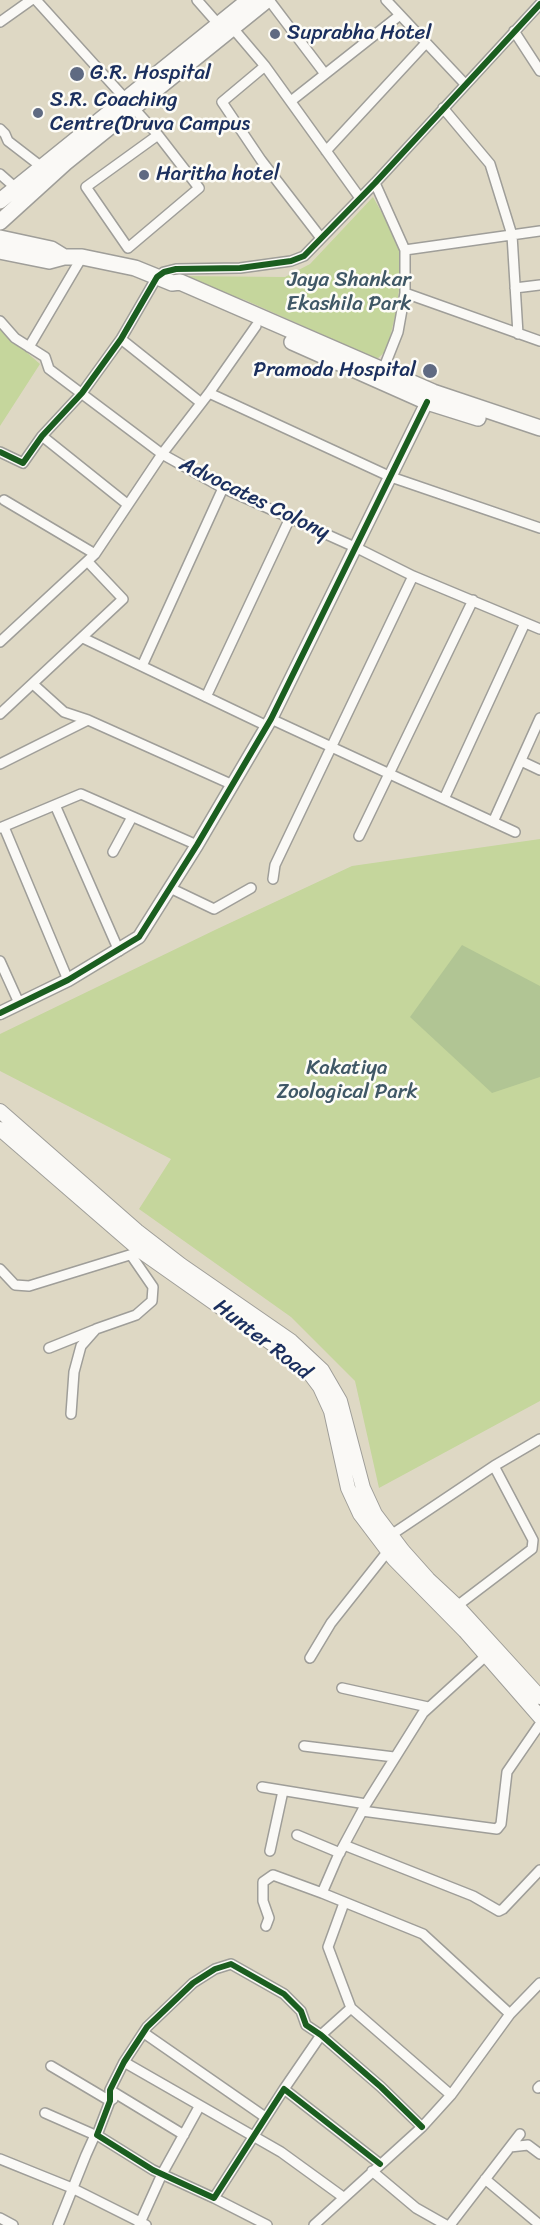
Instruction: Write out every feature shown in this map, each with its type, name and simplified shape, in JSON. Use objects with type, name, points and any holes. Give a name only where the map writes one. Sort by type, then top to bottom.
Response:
[{"type":"main road","points":[[0,201],[129,103],[226,24],[249,0]]},
{"type":"main road","points":[[226,24],[268,0]]},
{"type":"main road","points":[[3,219],[129,103]]},
{"type":"main road","points":[[0,238],[51,249],[64,257]]},
{"type":"main road","points":[[0,251],[49,261],[64,257],[82,257],[135,268],[172,283],[178,290],[256,326],[427,402],[540,438]]},
{"type":"main road","points":[[172,283],[180,282],[433,392],[540,428]]},
{"type":"main road","name":"Hunter Road","points":[[0,1111],[192,1280],[301,1364],[320,1387],[332,1411],[348,1488],[360,1514],[388,1551],[540,1697]]},
{"type":"main road","name":"Hunter Road","points":[[0,1129],[137,1253],[192,1280],[291,1341],[322,1370],[340,1401],[365,1494],[375,1514],[428,1579],[457,1606],[540,1717]]},
{"type":"street","points":[[0,22],[31,0]]},
{"type":"street","points":[[36,0],[158,135],[199,188],[128,248],[86,187],[158,135]]},
{"type":"street","points":[[197,0],[226,24],[265,66],[360,198]]},
{"type":"street","points":[[268,0],[325,74]]},
{"type":"street","points":[[386,0],[465,84]]},
{"type":"street","points":[[0,452],[23,463],[42,436],[82,393],[121,339],[157,277],[164,272],[176,269],[240,268],[291,261],[304,256],[375,183],[540,4]]},
{"type":"street","points":[[291,101],[400,15]]},
{"type":"street","points":[[514,31],[540,71]]},
{"type":"street","points":[[326,151],[426,43]]},
{"type":"street","points":[[265,66],[222,102],[261,160],[321,238]]},
{"type":"street","points":[[443,108],[490,164],[512,235],[518,334]]},
{"type":"street","points":[[0,129],[8,141],[43,168]]},
{"type":"street","points":[[0,174],[17,189]]},
{"type":"street","points":[[375,183],[405,250],[405,293],[398,332],[382,370]]},
{"type":"street","points":[[405,250],[540,231]]},
{"type":"street","points":[[29,347],[82,257]]},
{"type":"street","points":[[515,288],[540,285]]},
{"type":"street","points":[[405,293],[540,341]]},
{"type":"street","name":"Advocates Colony","points":[[0,321],[15,338],[45,357],[48,369],[162,454],[223,488],[357,548],[413,576],[540,630]]},
{"type":"street","points":[[0,642],[95,554],[162,454],[256,326]]},
{"type":"street","points":[[121,339],[200,402]]},
{"type":"street","points":[[209,393],[391,477],[540,528]]},
{"type":"street","points":[[0,1013],[68,980],[139,938],[269,723],[427,402]]},
{"type":"street","points":[[42,436],[127,504]]},
{"type":"street","points":[[142,666],[223,488]]},
{"type":"street","points":[[4,500],[95,554]]},
{"type":"street","points":[[206,697],[290,518]]},
{"type":"street","points":[[0,714],[123,598],[88,562]]},
{"type":"street","points":[[273,879],[275,865],[413,576]]},
{"type":"street","points":[[359,836],[473,600]]},
{"type":"street","points":[[444,800],[525,623]]},
{"type":"street","points":[[82,638],[206,697],[330,747],[515,832]]},
{"type":"street","points":[[33,684],[64,712],[88,720],[233,785]]},
{"type":"street","points":[[493,822],[540,718]]},
{"type":"street","points":[[0,764],[88,720]]},
{"type":"street","points":[[521,761],[540,770]]},
{"type":"street","points":[[68,980],[2,828],[81,794],[197,845]]},
{"type":"street","points":[[55,805],[118,951]]},
{"type":"street","points":[[112,852],[132,817]]},
{"type":"street","points":[[170,888],[214,909],[251,888]]},
{"type":"street","points":[[0,961],[19,1003]]},
{"type":"street","points":[[0,1269],[15,1285],[29,1286],[137,1253],[153,1287],[153,1301],[136,1315],[50,1348]]},
{"type":"street","points":[[71,1414],[74,1372],[81,1346],[96,1329]]},
{"type":"street","points":[[391,1535],[494,1466],[540,1439]]},
{"type":"street","points":[[457,1606],[532,1549],[533,1540],[494,1466]]},
{"type":"street","points":[[310,1658],[331,1623],[388,1551]]},
{"type":"street","points":[[322,1893],[364,1807],[423,1713],[491,1651]]},
{"type":"street","points":[[342,1688],[429,1707]]},
{"type":"street","points":[[262,1787],[496,1829],[501,1824],[504,1809],[507,1772],[540,1724]]},
{"type":"street","points":[[304,1746],[394,1757]]},
{"type":"street","points":[[270,1851],[283,1791]]},
{"type":"street","points":[[297,1835],[473,1896],[499,1911],[503,1910],[540,1870]]},
{"type":"street","points":[[266,1926],[269,1914],[262,1901],[261,1886],[266,1878],[273,1875],[423,1934],[510,2014]]},
{"type":"street","points":[[344,1903],[328,1947],[351,2008],[451,2095]]},
{"type":"street","points":[[58,2225],[114,2092],[124,2062],[144,2032],[193,1983],[215,1969],[231,1964],[284,1994],[301,2011],[306,2025],[321,2035],[381,2087],[422,2127]]},
{"type":"street","points":[[314,2225],[422,2127],[451,2095],[510,2014],[540,1983]]},
{"type":"street","points":[[214,2198],[265,2117],[321,2035],[351,2008]]},
{"type":"street","points":[[144,2032],[265,2117]]},
{"type":"street","points":[[124,2062],[310,2171],[343,2197]]},
{"type":"street","points":[[51,2066],[110,2101]]},
{"type":"street","points":[[284,2089],[376,2167],[416,2208],[448,2225],[520,2134]]},
{"type":"street","points":[[114,2092],[184,2135]]},
{"type":"street","points":[[0,2159],[72,2188],[142,2224],[162,2174],[199,2107]]},
{"type":"street","points":[[45,2113],[96,2135],[162,2174],[267,2225]]},
{"type":"street","points":[[510,2147],[528,2145],[540,2154]]},
{"type":"street","points":[[485,2179],[540,2225]]},
{"type":"street","points":[[0,2218],[13,2225]]},
{"type":"green space","name":"Jaya Shankar Ekashila Park","points":[[373,197],[400,245],[400,282],[396,312],[387,350],[377,359],[245,300],[180,280],[181,276],[285,277],[310,264]]},
{"type":"green space","points":[[0,329],[40,364],[0,426]]},
{"type":"green space","name":"Kakatiya Zoological Park","points":[[540,839],[540,1401],[379,1488],[355,1381],[291,1317],[139,1209],[171,1159],[0,1071],[0,1034],[352,866]]},
{"type":"green space","points":[[462,945],[540,986],[540,1077],[492,1093],[410,1017]]},
{"type":"cycle path","points":[[0,452],[23,463],[42,436],[82,393],[121,339],[157,277],[164,272],[176,269],[240,268],[291,261],[304,256],[375,183],[540,4]]},
{"type":"cycle path","points":[[0,1013],[68,980],[139,937],[197,845],[271,719],[427,402]]},
{"type":"cycle path","points":[[380,2164],[284,2089],[214,2198],[153,2170],[97,2135],[110,2101],[110,2090],[124,2062],[147,2027],[193,1983],[215,1969],[231,1964],[284,1994],[301,2011],[306,2025],[321,2035],[381,2087],[422,2127]]},
{"type":"place","name":"Suprabha Hotel","points":[[275,34]]},
{"type":"place","name":"G.R. Hospital","points":[[77,74]]},
{"type":"place","name":"S.R. Coaching Centre(Druva Campus","points":[[38,113]]},
{"type":"place","name":"Haritha hotel","points":[[144,175]]},
{"type":"place","name":"Pramoda Hospital","points":[[430,371]]}]
